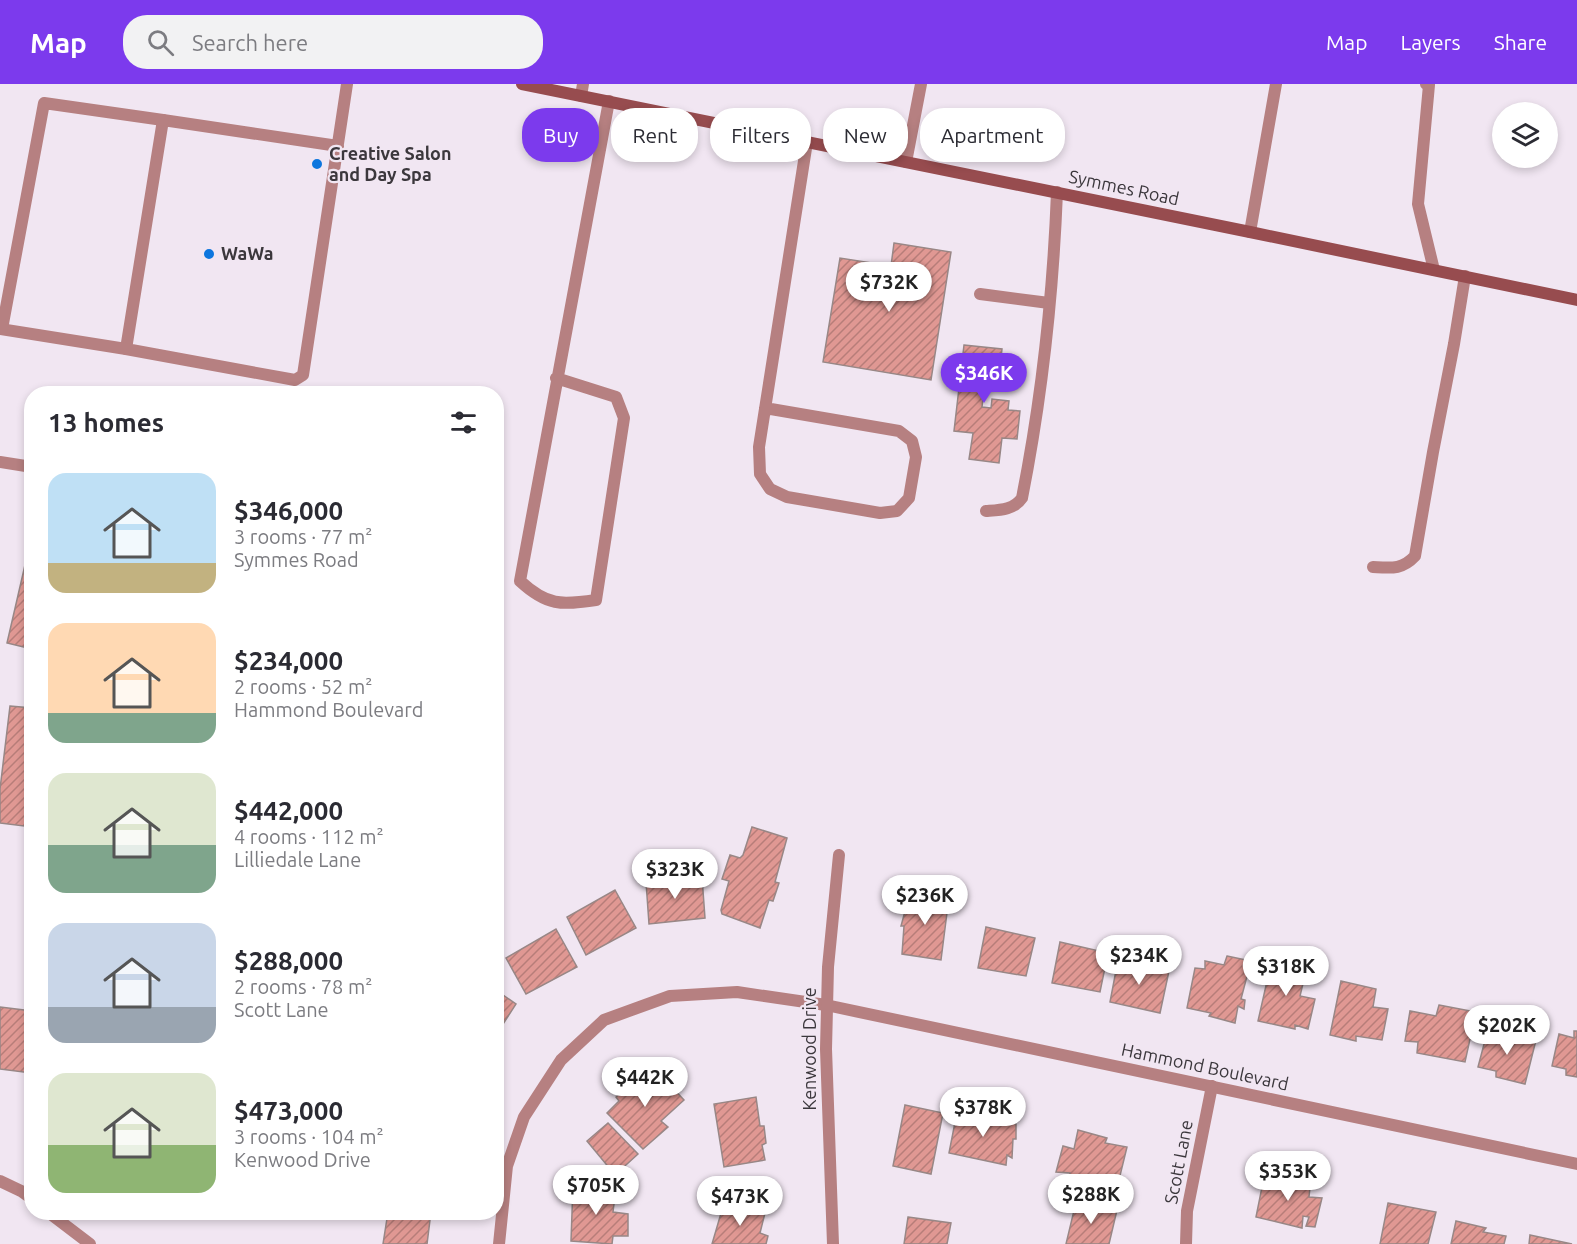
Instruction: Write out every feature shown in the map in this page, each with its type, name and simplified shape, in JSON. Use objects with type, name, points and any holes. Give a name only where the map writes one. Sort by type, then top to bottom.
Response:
[{"type":"main road","name":"Symmes Road","points":[[522,84],[582,90],[609,102],[710,122]]},
{"type":"main road","name":"Symmes Road","points":[[906,162],[1577,300]]},
{"type":"street","points":[[338,146],[44,102],[1,329],[295,380],[303,375],[338,146],[347,84]]},
{"type":"street","points":[[908,152],[921,84]]},
{"type":"street","points":[[1250,232],[1276,84]]},
{"type":"street","points":[[1426,84],[1429,85],[1418,204],[1434,270]]},
{"type":"street","points":[[556,378],[616,397],[624,418],[596,600],[565,604],[536,595],[520,581],[556,378],[609,102]]},
{"type":"street","points":[[126,349],[163,120]]},
{"type":"street","points":[[765,408],[899,431],[912,441],[916,457],[909,498],[897,511],[879,513],[787,497],[770,489],[760,474],[759,447],[765,408],[804,162]]},
{"type":"street","points":[[986,511],[1005,509],[1018,503],[1022,498],[1034,439],[1055,238],[1057,192]]},
{"type":"street","points":[[1373,567],[1396,568],[1407,565],[1416,556],[1432,452],[1465,276]]},
{"type":"street","points":[[980,294],[1048,303]]},
{"type":"street","points":[[0,462],[24,466]]},
{"type":"street","name":"Kenwood Drive","points":[[833,1244],[826,1005],[839,855]]},
{"type":"street","name":"Hammond Boulevard","points":[[504,1195],[507,1166],[524,1117],[561,1060],[604,1020],[670,996],[738,992],[826,1005],[1577,1164]]},
{"type":"street","name":"Scott Lane","points":[[1186,1244],[1187,1210],[1212,1086]]},
{"type":"street","points":[[0,1181],[24,1193]]},
{"type":"street","points":[[58,1220],[90,1244]]},
{"type":"street","name":"Hammond Boulevard","points":[[499,1244],[501,1220]]},
{"type":"building","points":[[894,243],[951,252],[931,380],[823,362],[840,258],[891,266]]},
{"type":"building","points":[[964,345],[1002,349],[1001,358],[1007,358],[1006,369],[999,368],[997,391],[984,389],[982,407],[991,408],[992,399],[1009,401],[1008,410],[1020,411],[1017,439],[1002,438],[999,463],[969,459],[973,433],[954,431]]},
{"type":"building","points":[[24,569],[24,647],[7,643]]},
{"type":"building","points":[[10,706],[24,707],[24,826],[0,823],[0,789]]},
{"type":"building","points":[[752,827],[787,838],[775,882],[779,883],[773,901],[769,900],[760,928],[722,914],[721,910],[729,881],[722,879],[730,855],[740,858],[743,855]]},
{"type":"building","points":[[702,877],[705,918],[649,924],[646,882]]},
{"type":"building","points":[[615,890],[636,928],[586,955],[567,917]]},
{"type":"building","points":[[910,893],[949,897],[941,960],[902,954],[904,926],[901,926]]},
{"type":"building","points":[[986,927],[1035,938],[1026,976],[978,968]]},
{"type":"building","points":[[556,929],[577,967],[526,994],[506,958]]},
{"type":"building","points":[[1060,942],[1108,953],[1100,992],[1052,983]]},
{"type":"building","points":[[1227,956],[1251,961],[1241,999],[1245,1000],[1244,1009],[1238,1006],[1235,1023],[1209,1016],[1211,1013],[1187,1008],[1195,968],[1205,969],[1205,961],[1224,965]]},
{"type":"building","points":[[1272,959],[1307,967],[1300,996],[1315,999],[1308,1029],[1295,1025],[1295,1029],[1258,1021]]},
{"type":"building","points":[[1118,960],[1169,971],[1160,1013],[1110,1002]]},
{"type":"building","points":[[1341,981],[1376,989],[1373,1007],[1388,1009],[1382,1040],[1356,1036],[1356,1041],[1330,1035]]},
{"type":"building","points":[[504,996],[516,1004],[504,1023]]},
{"type":"building","points":[[1439,1005],[1476,1012],[1465,1062],[1417,1053],[1418,1042],[1405,1041],[1410,1011],[1436,1016]]},
{"type":"building","points":[[0,1007],[24,1010],[24,1072],[0,1069]]},
{"type":"building","points":[[1488,1029],[1536,1040],[1525,1084],[1496,1077],[1496,1071],[1478,1067]]},
{"type":"building","points":[[1574,1031],[1577,1031],[1577,1077],[1566,1075],[1566,1069],[1552,1066],[1559,1034],[1574,1038]]},
{"type":"building","points":[[655,1069],[684,1100],[661,1121],[668,1127],[643,1149],[607,1113],[619,1101],[616,1097],[633,1082],[636,1086]]},
{"type":"building","points":[[756,1097],[760,1126],[764,1126],[766,1143],[762,1145],[765,1160],[724,1167],[714,1104]]},
{"type":"building","points":[[905,1105],[943,1113],[931,1174],[893,1166]]},
{"type":"building","points":[[957,1112],[998,1118],[995,1122],[1016,1124],[1012,1158],[1007,1155],[1006,1165],[949,1153]]},
{"type":"building","points":[[608,1123],[638,1154],[615,1175],[587,1141]]},
{"type":"building","points":[[1078,1130],[1107,1138],[1105,1143],[1127,1147],[1117,1188],[1069,1179],[1070,1173],[1056,1172],[1063,1146],[1074,1149]]},
{"type":"building","points":[[1289,1174],[1311,1178],[1309,1197],[1322,1198],[1315,1227],[1306,1226],[1309,1217],[1303,1216],[1302,1228],[1256,1217],[1264,1177],[1286,1181]]},
{"type":"building","points":[[573,1185],[616,1188],[613,1212],[628,1214],[628,1236],[613,1236],[612,1244],[571,1241]]},
{"type":"building","points":[[1076,1202],[1117,1210],[1109,1244],[1066,1244]]},
{"type":"building","points":[[724,1203],[765,1213],[760,1233],[768,1236],[766,1244],[712,1244]]},
{"type":"building","points":[[1388,1203],[1436,1212],[1428,1244],[1380,1244]]},
{"type":"building","points":[[908,1217],[951,1223],[947,1244],[904,1244]]},
{"type":"building","points":[[387,1220],[430,1220],[427,1244],[383,1244]]},
{"type":"building","points":[[1456,1221],[1486,1228],[1483,1232],[1506,1236],[1504,1244],[1451,1244]]},
{"type":"building","points":[[1530,1235],[1572,1244],[1529,1244]]},
{"type":"place","name":"Creative Salon and Day Spa","points":[[317,164]]},
{"type":"place","name":"WaWa","points":[[209,254]]}]
